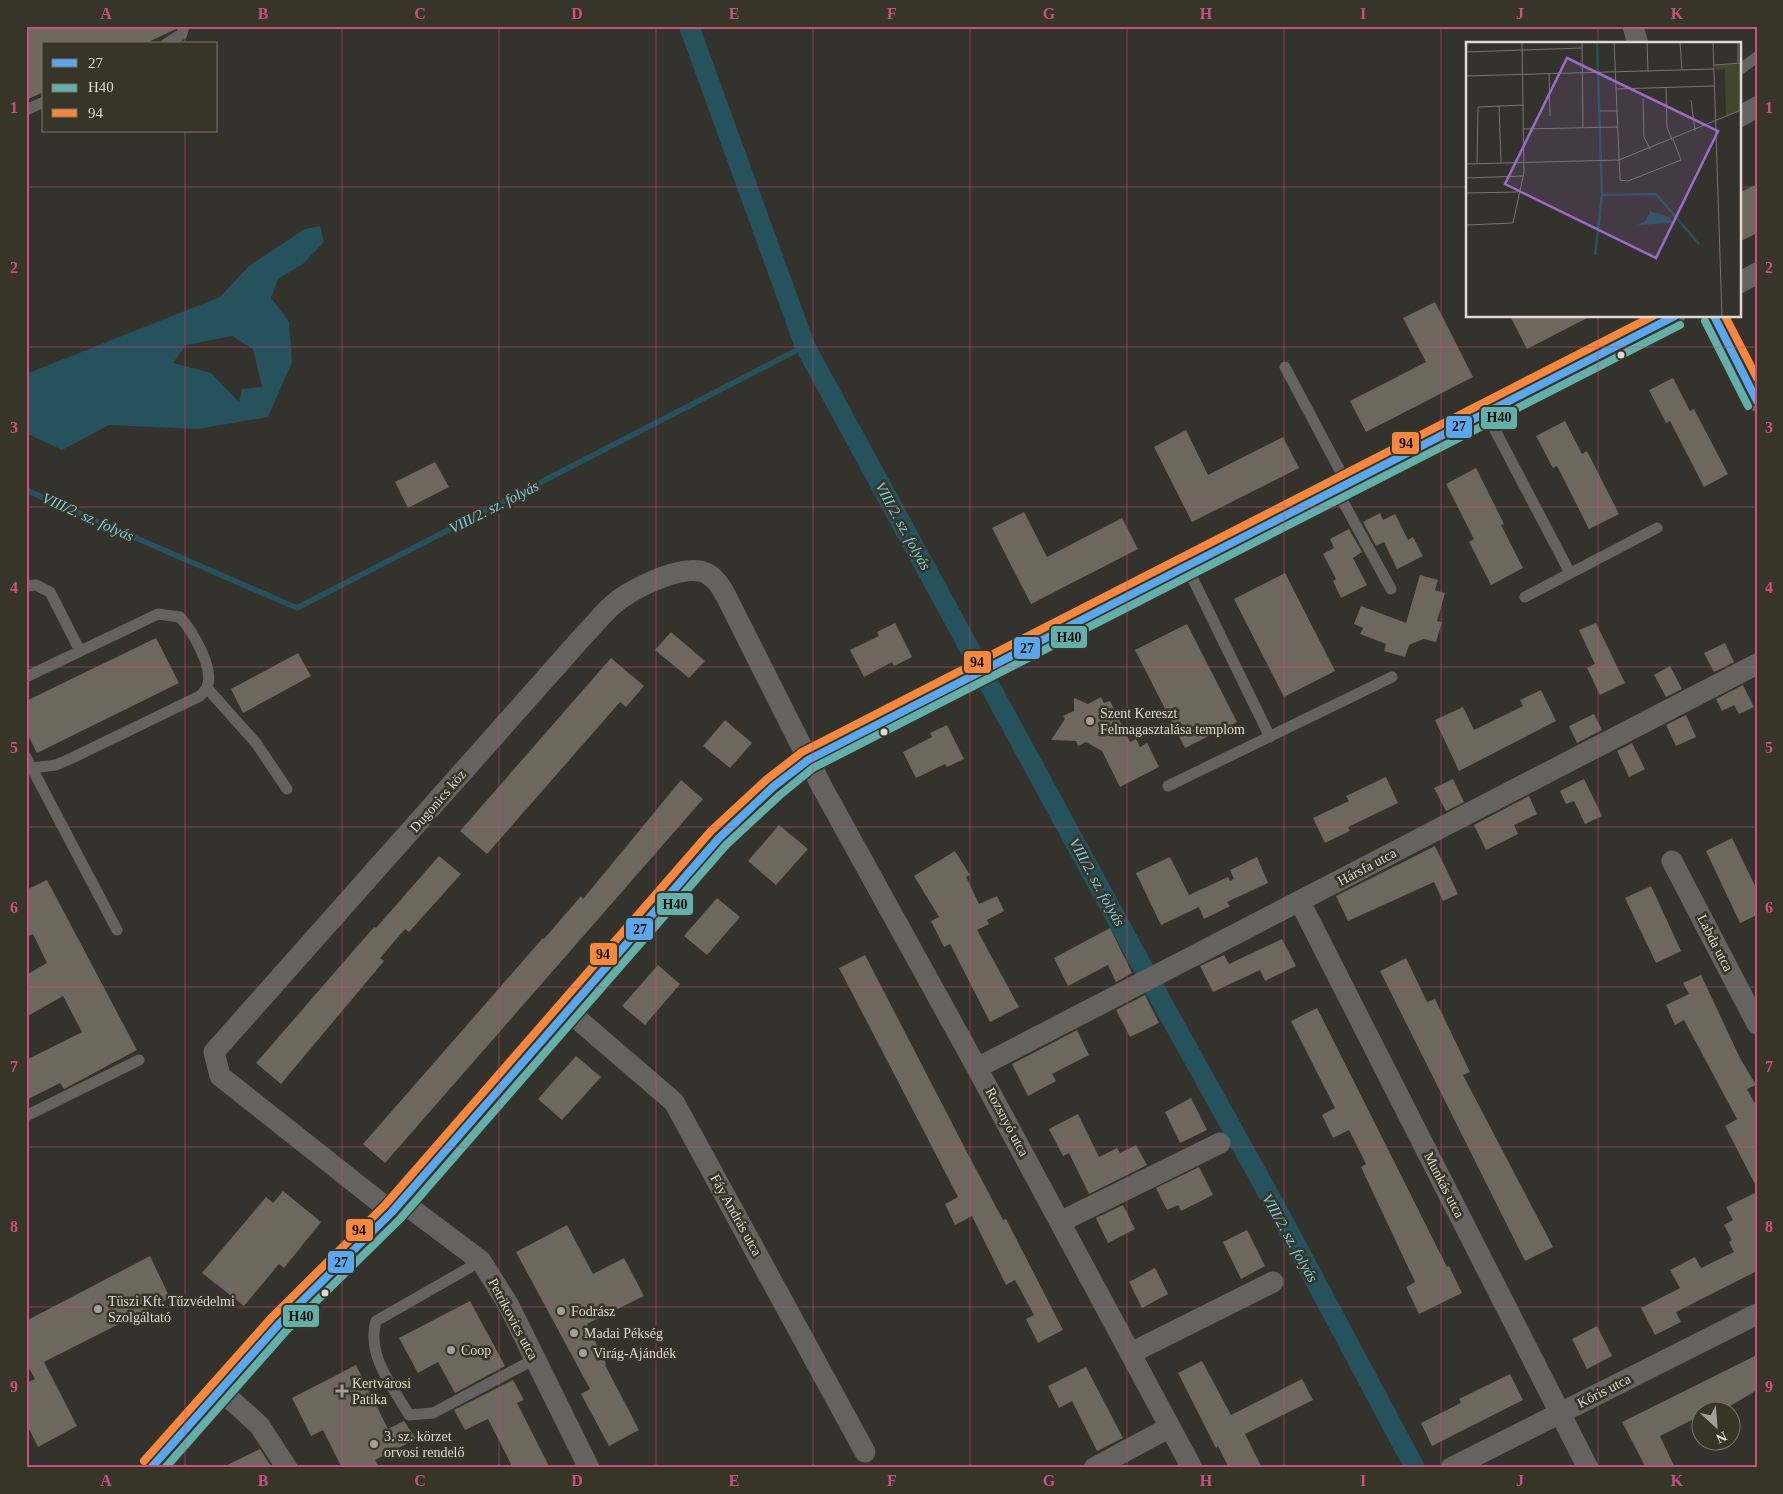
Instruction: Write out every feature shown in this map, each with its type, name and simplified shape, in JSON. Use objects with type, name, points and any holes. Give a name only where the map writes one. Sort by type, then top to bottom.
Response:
[{"type":"street","points":[[1633,26],[1637,42]]},
{"type":"street","points":[[1740,116],[1757,107]]},
{"type":"street","points":[[1740,282],[1757,273]]},
{"type":"street","points":[[156,1465],[279,1324],[396,1207],[719,838],[774,787],[808,760],[1671,318]]},
{"type":"street","points":[[1715,318],[1757,401]]},
{"type":"street","name":"Dugonics köz","points":[[396,1207],[220,1076],[214,1052],[585,634],[619,600],[636,590],[682,571],[695,570],[706,573],[717,581],[726,596],[808,760]]},
{"type":"street","name":"Hársfa utca","points":[[977,1068],[1757,664]]},
{"type":"street","name":"Rozsnyó utca","points":[[808,760],[977,1068],[1192,1468]]},
{"type":"street","name":"Labda utca","points":[[1672,861],[1757,1024]]},
{"type":"street","name":"Munkás utca","points":[[1300,902],[1588,1468]]},
{"type":"street","name":"Fáy András utca","points":[[567,1010],[674,1102],[866,1452]]},
{"type":"street","points":[[1060,1222],[1220,1143]]},
{"type":"street","name":"Petrikovics utca","points":[[396,1207],[481,1261],[508,1304],[589,1468]]},
{"type":"street","points":[[1131,1353],[1274,1282]]},
{"type":"street","name":"Kőris utca","points":[[1452,1468],[1757,1314]]},
{"type":"street","points":[[220,1390],[259,1425],[287,1468]]},
{"type":"street","points":[[1094,1468],[1170,1427]]},
{"type":"lane","points":[[169,42],[182,34],[184,26]]},
{"type":"lane","points":[[1740,69],[1757,57]]},
{"type":"lane","points":[[26,110],[42,103]]},
{"type":"lane","points":[[1285,368],[1391,589]]},
{"type":"lane","points":[[1486,413],[1570,573]]},
{"type":"lane","points":[[1525,597],[1657,528]]},
{"type":"lane","points":[[1186,565],[1270,737]]},
{"type":"lane","points":[[26,586],[36,586],[50,592],[80,651]]},
{"type":"lane","points":[[26,677],[158,614],[180,617],[189,627],[209,668],[207,688],[200,696],[72,758],[56,764],[32,768]]},
{"type":"lane","points":[[1168,786],[1392,677]]},
{"type":"lane","points":[[207,688],[256,743],[287,789]]},
{"type":"lane","points":[[26,757],[116,930]]},
{"type":"lane","points":[[26,1116],[139,1060]]},
{"type":"lane","points":[[481,1261],[376,1321],[372,1334],[375,1354],[409,1415],[433,1413],[535,1359]]},
{"type":"water","points":[[320,226],[324,242],[303,264],[278,279],[271,298],[289,322],[292,362],[268,417],[198,429],[109,425],[62,450],[26,433],[26,374],[220,297],[249,266],[305,229]],"holes":[[[232,336],[253,349],[262,387],[242,389],[239,402],[211,373],[173,363],[186,345]]]},
{"type":"building","points":[[26,26],[176,26],[176,29],[148,42],[42,42],[42,93],[26,100]]},
{"type":"building","points":[[1757,184],[1757,233],[1740,242],[1740,192]]},
{"type":"building","points":[[1435,302],[1473,377],[1366,432],[1350,401],[1426,362],[1403,318]]},
{"type":"building","points":[[1511,318],[1587,318],[1527,349]]},
{"type":"building","points":[[1673,378],[1690,411],[1694,409],[1728,474],[1704,487],[1670,421],[1666,423],[1649,390]]},
{"type":"building","points":[[1565,421],[1582,454],[1587,451],[1619,514],[1589,529],[1557,466],[1553,468],[1536,436]]},
{"type":"building","points":[[1186,430],[1208,475],[1283,437],[1299,468],[1192,522],[1154,447]]},
{"type":"building","points":[[435,462],[449,487],[408,508],[395,482]]},
{"type":"building","points":[[1476,468],[1504,524],[1501,525],[1523,568],[1491,585],[1469,542],[1474,539],[1446,484]]},
{"type":"building","points":[[1024,512],[1047,557],[1122,518],[1138,549],[1031,604],[992,528]]},
{"type":"building","points":[[1380,513],[1383,520],[1395,514],[1408,540],[1413,537],[1423,556],[1397,569],[1384,542],[1376,546],[1363,522]]},
{"type":"building","points":[[1349,529],[1362,552],[1353,558],[1367,585],[1341,598],[1333,581],[1336,579],[1323,554],[1334,548],[1330,539]]},
{"type":"building","points":[[1285,573],[1335,671],[1284,697],[1234,599]]},
{"type":"building","points":[[1420,575],[1438,580],[1435,590],[1445,593],[1437,621],[1442,622],[1436,642],[1424,639],[1409,645],[1405,657],[1384,651],[1386,644],[1360,634],[1363,628],[1354,624],[1361,606],[1406,623]]},
{"type":"building","points":[[895,623],[912,657],[894,666],[892,662],[864,677],[850,650],[879,636],[877,632]]},
{"type":"building","points":[[1596,623],[1625,683],[1600,695],[1587,668],[1595,664],[1579,630]]},
{"type":"building","points":[[1187,624],[1237,722],[1185,748],[1135,650]]},
{"type":"building","points":[[671,632],[705,661],[689,678],[655,650]]},
{"type":"building","points":[[156,638],[179,683],[37,753],[26,731],[26,701]]},
{"type":"building","points":[[1725,643],[1734,662],[1714,672],[1704,653]]},
{"type":"building","points":[[298,653],[311,676],[243,713],[231,689]]},
{"type":"building","points":[[611,658],[644,686],[626,707],[620,702],[487,854],[460,831]]},
{"type":"building","points":[[1670,666],[1682,689],[1666,697],[1654,675]]},
{"type":"building","points":[[1743,685],[1754,707],[1739,714],[1734,705],[1722,711],[1716,699]]},
{"type":"building","points":[[1541,690],[1556,721],[1459,771],[1435,720],[1463,707],[1474,730],[1523,706],[1520,700]]},
{"type":"building","points":[[1101,697],[1104,703],[1110,701],[1130,742],[1136,739],[1140,747],[1147,743],[1159,767],[1120,787],[1102,751],[1086,742],[1078,746],[1076,741],[1051,740],[1065,719],[1063,716],[1074,711],[1074,698],[1088,704]]},
{"type":"building","points":[[1594,714],[1602,730],[1577,743],[1569,726]]},
{"type":"building","points":[[1686,715],[1696,737],[1676,746],[1666,725]]},
{"type":"building","points":[[725,720],[752,743],[730,768],[703,746]]},
{"type":"building","points":[[947,725],[964,759],[947,767],[945,764],[916,778],[903,752],[932,737],[930,733]]},
{"type":"building","points":[[1632,743],[1645,769],[1629,777],[1617,751]]},
{"type":"building","points":[[1386,777],[1398,803],[1348,827],[1350,831],[1325,843],[1313,818],[1349,801],[1346,796]]},
{"type":"building","points":[[1453,779],[1464,802],[1446,811],[1434,788]]},
{"type":"building","points":[[1584,779],[1602,816],[1585,824],[1574,801],[1566,804],[1560,791]]},
{"type":"building","points":[[681,780],[703,799],[385,1163],[363,1144],[543,938],[581,896],[583,899]]},
{"type":"building","points":[[1529,796],[1537,814],[1514,825],[1518,834],[1486,850],[1474,825]]},
{"type":"building","points":[[779,825],[808,849],[776,885],[748,861]]},
{"type":"building","points":[[1732,838],[1757,890],[1757,915],[1740,923],[1706,851]]},
{"type":"building","points":[[1435,846],[1458,894],[1443,901],[1434,882],[1348,921],[1336,896]]},
{"type":"building","points":[[955,851],[970,875],[966,877],[979,904],[997,896],[1004,911],[987,920],[989,924],[977,930],[1019,1007],[990,1022],[950,944],[944,947],[931,921],[939,917],[914,876]]},
{"type":"building","points":[[439,856],[461,874],[409,932],[405,929],[380,958],[384,961],[281,1084],[256,1063],[374,927],[376,928]]},
{"type":"building","points":[[1170,857],[1189,895],[1228,877],[1230,881],[1234,879],[1230,870],[1257,857],[1268,883],[1227,902],[1230,906],[1204,919],[1199,907],[1161,925],[1136,873]]},
{"type":"building","points":[[47,880],[137,1050],[64,1089],[60,1083],[26,1100],[26,1060],[82,1032],[63,996],[26,1017],[26,975],[47,963],[33,934],[26,937],[26,890]]},
{"type":"building","points":[[1651,886],[1681,951],[1656,963],[1625,898]]},
{"type":"building","points":[[717,898],[740,917],[707,955],[684,936]]},
{"type":"building","points":[[1110,928],[1132,973],[1116,982],[1108,965],[1068,986],[1054,958]]},
{"type":"building","points":[[1282,939],[1296,966],[1265,981],[1260,970],[1213,992],[1200,966],[1224,955],[1229,964]]},
{"type":"building","points":[[865,955],[970,1158],[1003,1220],[1006,1219],[1063,1330],[1038,1343],[1026,1319],[1034,1315],[1015,1280],[1006,1285],[972,1216],[955,1225],[945,1204],[958,1197],[839,968]]},
{"type":"building","points":[[1406,958],[1427,1002],[1435,999],[1470,1072],[1463,1075],[1553,1247],[1525,1261],[1380,971]]},
{"type":"building","points":[[658,965],[680,984],[645,1025],[622,1006]]},
{"type":"building","points":[[1701,975],[1740,1058],[1756,1085],[1747,1089],[1757,1107],[1757,1188],[1725,1126],[1737,1119],[1684,1020],[1675,1025],[1666,1005],[1689,994],[1683,983]]},
{"type":"building","points":[[1145,995],[1159,1023],[1130,1037],[1116,1010]]},
{"type":"building","points":[[1317,1008],[1447,1267],[1449,1266],[1462,1293],[1419,1314],[1406,1287],[1415,1282],[1361,1167],[1366,1164],[1349,1130],[1333,1138],[1322,1115],[1335,1108],[1291,1021]]},
{"type":"building","points":[[1077,1030],[1089,1055],[1052,1074],[1056,1081],[1028,1096],[1012,1064]]},
{"type":"building","points":[[576,1056],[601,1077],[562,1120],[538,1099]]},
{"type":"building","points":[[1191,1098],[1207,1130],[1180,1143],[1165,1112]]},
{"type":"building","points":[[1078,1114],[1099,1157],[1117,1148],[1120,1153],[1136,1145],[1147,1165],[1089,1194],[1069,1153],[1063,1156],[1049,1129]]},
{"type":"building","points":[[1199,1167],[1213,1195],[1181,1211],[1178,1205],[1167,1210],[1156,1188]]},
{"type":"building","points":[[283,1191],[321,1222],[284,1268],[279,1264],[244,1306],[202,1273],[266,1197],[273,1203]]},
{"type":"building","points":[[1757,1192],[1757,1271],[1676,1312],[1681,1322],[1655,1335],[1641,1308],[1680,1288],[1670,1270],[1695,1257],[1701,1268],[1734,1252],[1729,1242],[1732,1240],[1724,1225],[1733,1220],[1726,1207]]},
{"type":"building","points":[[1123,1205],[1135,1229],[1108,1243],[1096,1218]]},
{"type":"building","points":[[567,1225],[593,1274],[624,1258],[644,1296],[587,1324],[605,1365],[639,1430],[609,1446],[581,1394],[590,1389],[516,1252]]},
{"type":"building","points":[[1247,1230],[1265,1266],[1241,1279],[1223,1242]]},
{"type":"building","name":"Tüszi Kft. Tűzvédelmi Szolgáltató","points":[[150,1256],[170,1298],[44,1362],[77,1426],[38,1447],[26,1423],[26,1383],[35,1379],[26,1363],[26,1321]]},
{"type":"building","points":[[1155,1268],[1168,1294],[1142,1308],[1129,1282]]},
{"type":"building","name":"Coop","points":[[470,1301],[505,1366],[455,1393],[438,1362],[418,1373],[399,1338]]},
{"type":"building","points":[[1597,1326],[1612,1356],[1587,1369],[1572,1339]]},
{"type":"building","points":[[1757,1355],[1757,1390],[1737,1402],[1690,1402],[1690,1421],[1660,1436],[1675,1468],[1646,1468],[1622,1422]]},
{"type":"building","points":[[1202,1361],[1231,1415],[1302,1379],[1313,1400],[1245,1434],[1262,1468],[1229,1468],[1218,1446],[1216,1448],[1178,1373]]},
{"type":"building","points":[[356,1365],[388,1429],[404,1421],[416,1439],[375,1460],[380,1468],[342,1468],[323,1430],[311,1436],[292,1398]]},
{"type":"building","points":[[1086,1367],[1123,1438],[1097,1451],[1072,1401],[1059,1408],[1048,1386]]},
{"type":"building","points":[[1510,1374],[1523,1400],[1432,1446],[1421,1423],[1461,1403],[1459,1399]]},
{"type":"building","points":[[513,1380],[524,1400],[517,1403],[550,1468],[513,1468],[488,1419],[465,1430],[454,1410]]},
{"type":"building","points":[[260,1449],[272,1468],[221,1468]]},
{"type":"waterway","name":"VIII/2. sz. folyás","points":[[689,26],[805,346],[1158,995],[1279,1213],[1415,1468]]},
{"type":"waterway","name":"VIII/2. sz. folyás","points":[[26,490],[297,608],[805,346]]},
{"type":"transit line","name":"94","points":[[144,1461],[272,1317],[385,1205],[711,831],[766,780],[802,752],[1649,318]]},
{"type":"transit line","name":"27","points":[[151,1468],[279,1324],[392,1212],[719,838],[773,787],[808,760],[1671,318]]},
{"type":"transit line","name":"27","points":[[1715,318],[1757,401]]},
{"type":"transit line","name":"94","points":[[1726,318],[1757,378]]},
{"type":"transit line","name":"H40","points":[[1705,321],[1748,406]]},
{"type":"transit line","name":"H40","points":[[165,1468],[286,1331],[400,1219],[726,845],[780,795],[813,768],[1680,325]]},
{"type":"place","name":"Szent Kereszt Felmagasztalása templom","points":[[1090,721]]},
{"type":"place","name":"Tüszi Kft. Tűzvédelmi Szolgáltató","points":[[98,1309]]},
{"type":"place","name":"Fodrász","points":[[561,1311]]},
{"type":"place","name":"Madai Pékség","points":[[574,1333]]},
{"type":"place","name":"Coop","points":[[451,1350]]},
{"type":"place","name":"Virág-Ajándék","points":[[583,1353]]},
{"type":"place","name":"Kertvárosi Patika","points":[[342,1391]]},
{"type":"place","name":"3. sz. körzet orvosi rendelő","points":[[374,1444]]}]
